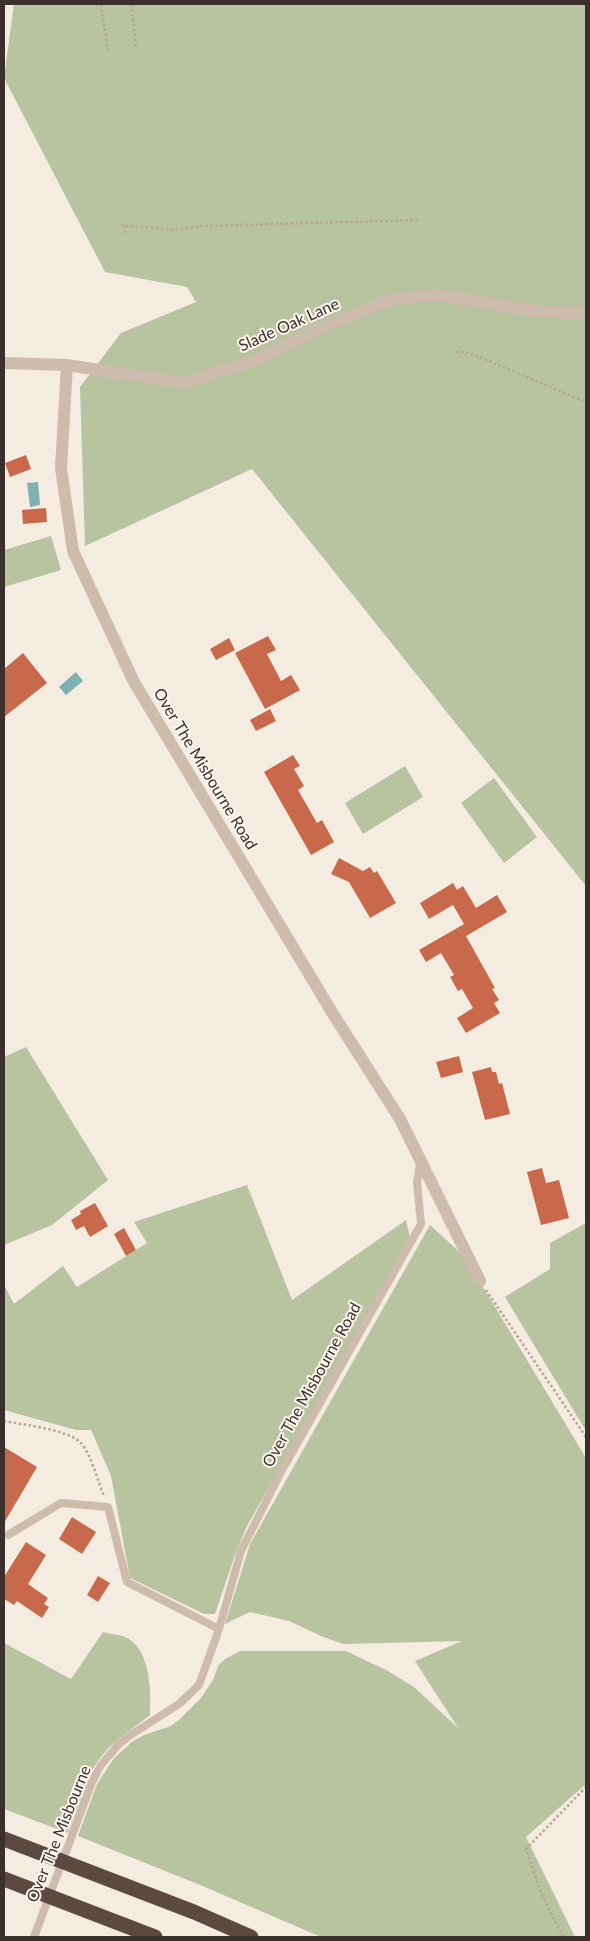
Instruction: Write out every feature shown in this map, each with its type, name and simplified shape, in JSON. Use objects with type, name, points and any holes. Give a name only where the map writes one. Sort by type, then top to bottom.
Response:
[{"type":"highway","points":[[4,1839],[194,1912],[251,1937]]},
{"type":"highway","points":[[4,1879],[155,1937]]},
{"type":"street","name":"Slade Oak Lane","points":[[4,363],[67,365],[183,383],[261,358],[337,321],[392,299],[436,295],[536,311],[586,314]]},
{"type":"street","name":"Over The Misbourne Road","points":[[67,365],[61,468],[73,551],[134,682],[337,1020],[400,1119],[480,1281]]},
{"type":"lane","name":"Over The Misbourne Road","points":[[219,1629],[242,1551],[254,1525],[286,1464],[421,1224],[417,1182],[420,1157]]},
{"type":"lane","points":[[8,1535],[61,1503],[108,1507],[127,1582],[219,1629]]},
{"type":"lane","name":"Over The Misbourne","points":[[34,1937],[92,1782],[101,1765],[118,1744],[179,1704],[199,1685],[219,1629]]},
{"type":"path","points":[[101,4],[108,50]]},
{"type":"path","points":[[131,4],[136,46]]},
{"type":"path","points":[[121,225],[175,230],[205,226],[420,220]]},
{"type":"path","points":[[125,226],[125,234]]},
{"type":"path","points":[[456,352],[465,352],[476,356],[586,402]]},
{"type":"path","points":[[480,1281],[586,1437]]},
{"type":"path","points":[[4,1421],[66,1434],[81,1443],[87,1453],[108,1507]]},
{"type":"path","points":[[562,1937],[541,1893],[526,1848],[586,1787]]},
{"type":"green space","points":[[14,4],[586,4],[586,886],[252,469],[85,546],[80,387],[121,333],[196,302],[187,287],[105,272],[4,78]]},
{"type":"green space","points":[[51,536],[61,570],[4,587],[4,550]]},
{"type":"green space","points":[[405,766],[423,797],[363,834],[345,803]]},
{"type":"green space","points":[[494,778],[537,837],[504,863],[461,803]]},
{"type":"green space","points":[[26,1047],[108,1180],[52,1225],[4,1245],[4,1057]]},
{"type":"green space","points":[[247,1185],[292,1300],[406,1220],[410,1238],[247,1526],[215,1614],[204,1614],[130,1578],[111,1476],[91,1430],[76,1430],[4,1410],[4,1285],[14,1304],[63,1266],[77,1287],[147,1243],[134,1222]]},
{"type":"green space","points":[[586,1223],[586,1431],[505,1297],[550,1269],[550,1243]]},
{"type":"green space","points":[[430,1225],[465,1257],[586,1458],[586,1784],[526,1837],[575,1937],[321,1937],[205,1887],[78,1836],[97,1784],[114,1758],[133,1741],[144,1735],[171,1726],[180,1719],[201,1698],[213,1680],[218,1666],[225,1659],[240,1651],[346,1651],[388,1671],[414,1687],[458,1728],[415,1661],[462,1641],[343,1644],[289,1621],[250,1612],[225,1624],[250,1544]]},
{"type":"green space","points":[[103,1632],[129,1639],[142,1654],[146,1663],[150,1685],[150,1715],[110,1747],[90,1774],[84,1771],[88,1780],[68,1833],[4,1809],[4,1643],[71,1679]]},
{"type":"water","points":[[38,482],[40,505],[30,507],[27,483]]},
{"type":"water","points":[[76,672],[83,681],[66,695],[59,687]]},
{"type":"building","points":[[26,455],[31,469],[10,477],[5,463]]},
{"type":"building","points":[[46,508],[47,522],[23,524],[22,510]]},
{"type":"building","points":[[268,636],[276,650],[267,654],[281,681],[291,675],[300,690],[265,709],[235,653]]},
{"type":"building","points":[[229,638],[235,650],[216,660],[210,649]]},
{"type":"building","points":[[23,653],[47,683],[4,717],[4,669]]},
{"type":"building","points":[[270,709],[276,721],[256,731],[250,720]]},
{"type":"building","points":[[293,755],[300,766],[294,769],[304,786],[298,790],[317,823],[322,820],[334,842],[311,855],[264,772]]},
{"type":"building","points":[[339,858],[363,871],[370,867],[374,873],[377,871],[396,903],[370,918],[349,882],[331,874]]},
{"type":"building","points":[[453,883],[457,890],[463,886],[476,908],[497,895],[507,912],[466,936],[495,988],[492,989],[499,1000],[494,1003],[500,1013],[466,1033],[457,1018],[473,1008],[462,989],[458,991],[450,977],[454,975],[441,953],[426,962],[419,950],[464,924],[453,905],[429,919],[420,903]]},
{"type":"building","points":[[459,1056],[463,1072],[441,1078],[436,1062]]},
{"type":"building","points":[[491,1067],[492,1072],[496,1072],[499,1084],[502,1083],[510,1114],[485,1120],[472,1072]]},
{"type":"building","points":[[542,1168],[546,1183],[559,1180],[569,1218],[541,1225],[527,1172]]},
{"type":"building","points":[[95,1203],[108,1226],[90,1237],[84,1226],[76,1230],[71,1220],[81,1214],[80,1211]]},
{"type":"building","points":[[124,1228],[136,1250],[126,1256],[114,1234]]},
{"type":"building","points":[[4,1447],[37,1467],[4,1523]]},
{"type":"building","points":[[72,1517],[96,1532],[82,1554],[59,1539]]},
{"type":"building","points":[[26,1542],[46,1555],[28,1584],[48,1598],[44,1604],[49,1607],[42,1618],[17,1601],[14,1605],[4,1599],[4,1577]]},
{"type":"building","points":[[98,1576],[110,1583],[98,1602],[87,1595]]}]
